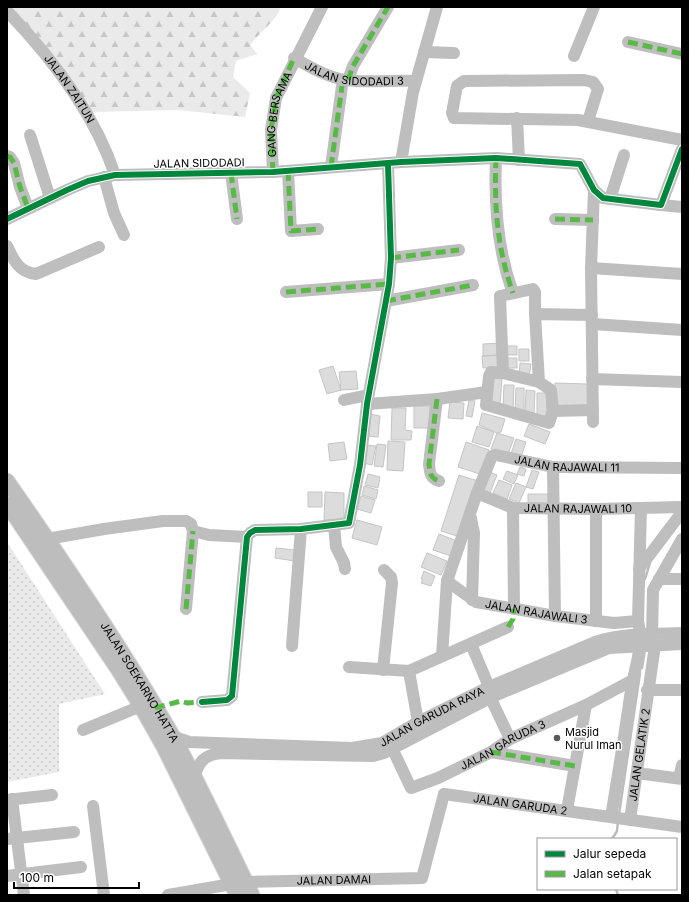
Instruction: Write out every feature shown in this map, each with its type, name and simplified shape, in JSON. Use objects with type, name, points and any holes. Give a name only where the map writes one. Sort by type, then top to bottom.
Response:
[{"type":"main road","name":"JALAN SOEKARNO HATTA","points":[[7,481],[47,539],[118,669],[164,747],[242,889]]},
{"type":"main road","name":"JALAN SOEKARNO HATTA","points":[[7,504],[82,604],[116,643],[172,736],[194,778],[242,889]]},
{"type":"street","name":"GANG BERSAMA","points":[[273,172],[271,130],[276,98],[294,58],[322,7]]},
{"type":"street","points":[[332,167],[345,83],[353,66],[388,7]]},
{"type":"street","points":[[401,162],[416,81],[437,7]]},
{"type":"street","points":[[574,56],[594,7]]},
{"type":"street","name":"JALAN ZAITUN","points":[[8,12],[61,73],[109,157],[109,176],[107,185],[114,213],[124,235]]},
{"type":"street","points":[[628,42],[682,54]]},
{"type":"street","points":[[424,52],[454,53]]},
{"type":"street","name":"JALAN SIDODADI 3","points":[[294,58],[345,83],[416,81]]},
{"type":"street","points":[[588,121],[598,89],[593,82],[464,81],[457,86],[452,113],[454,118],[517,118],[588,121],[682,140]]},
{"type":"street","points":[[517,118],[519,160]]},
{"type":"street","points":[[30,135],[50,198]]},
{"type":"street","points":[[660,205],[682,149]]},
{"type":"street","points":[[610,199],[624,154]]},
{"type":"street","points":[[7,156],[10,157],[14,163],[20,187],[28,208]]},
{"type":"street","points":[[496,158],[494,192],[497,225],[505,271],[513,293]]},
{"type":"street","name":"JALAN SIDODADI","points":[[7,219],[50,198],[109,176],[273,172],[401,162],[496,158],[580,164],[594,190]]},
{"type":"street","points":[[202,702],[227,700],[232,696],[247,537],[250,533],[255,530],[301,529],[349,523],[360,465],[368,399],[389,284],[391,258],[388,164]]},
{"type":"street","points":[[288,171],[291,231],[318,229]]},
{"type":"street","points":[[231,173],[237,219]]},
{"type":"street","points":[[594,190],[603,198],[682,207]]},
{"type":"street","points":[[553,411],[593,416],[591,268],[594,190]]},
{"type":"street","points":[[556,219],[593,220]]},
{"type":"street","points":[[7,246],[17,266],[27,273],[36,274],[99,247]]},
{"type":"street","points":[[391,258],[459,250]]},
{"type":"street","points":[[591,268],[682,274]]},
{"type":"street","points":[[286,292],[389,284]]},
{"type":"street","points":[[386,301],[473,286]]},
{"type":"street","points":[[503,373],[499,298],[502,295],[533,289],[536,292],[535,314],[539,382]]},
{"type":"street","points":[[535,314],[682,330]]},
{"type":"street","points":[[491,372],[503,373],[539,382],[551,390],[553,411],[549,423],[496,409],[486,404],[489,374],[491,372]]},
{"type":"street","points":[[592,379],[682,382]]},
{"type":"street","points":[[344,400],[437,399],[487,392]]},
{"type":"street","points":[[437,399],[429,464],[430,474],[434,479],[439,481]]},
{"type":"street","name":"JALAN RAJAWALI 11","points":[[477,493],[494,455],[553,467],[682,468]]},
{"type":"street","points":[[553,467],[555,616]]},
{"type":"street","points":[[442,656],[447,581],[477,493]]},
{"type":"street","name":"JALAN RAJAWALI 10","points":[[477,493],[513,508],[596,509],[682,507]]},
{"type":"street","points":[[513,508],[514,609]]},
{"type":"street","points":[[641,508],[638,621],[648,640]]},
{"type":"street","points":[[596,509],[596,620]]},
{"type":"street","points":[[639,569],[682,512]]},
{"type":"street","points":[[470,513],[474,533],[472,600]]},
{"type":"street","points":[[47,539],[163,521],[186,521],[191,524],[193,531],[186,609]]},
{"type":"street","points":[[334,525],[336,547],[344,563],[345,569]]},
{"type":"street","points":[[292,646],[301,529]]},
{"type":"street","points":[[193,531],[209,536],[247,537]]},
{"type":"street","points":[[619,818],[633,680],[648,640],[653,590],[682,539]]},
{"type":"street","points":[[461,540],[471,541],[474,545]]},
{"type":"street","points":[[383,670],[392,583],[391,577],[384,570]]},
{"type":"street","points":[[659,579],[682,579]]},
{"type":"street","name":"JALAN RAJAWALI 3","points":[[447,581],[472,600],[514,609],[555,616],[614,623],[638,621]]},
{"type":"street","points":[[348,667],[383,670],[409,670],[508,627]]},
{"type":"street","name":"JALAN GARUDA RAYA","points":[[648,640],[682,633]]},
{"type":"street","name":"JALAN GARUDA RAYA","points":[[194,778],[200,761],[211,754],[231,753],[373,756],[392,748],[491,694],[595,642],[608,638],[648,640],[682,644]]},
{"type":"street","name":"JALAN GELATIK 2","points":[[619,818],[637,774],[647,690],[648,640]]},
{"type":"street","points":[[471,644],[510,739]]},
{"type":"street","points":[[409,670],[418,722]]},
{"type":"street","name":"JALAN GARUDA 3","points":[[392,748],[411,788],[438,778],[491,752],[510,739],[586,705],[633,680]]},
{"type":"street","points":[[647,690],[682,690]]},
{"type":"street","name":"JALAN GARUDA RAYA","points":[[172,736],[189,742],[352,748],[382,743],[418,722],[491,694]]},
{"type":"street","points":[[567,810],[586,705]]},
{"type":"street","points":[[83,730],[140,706]]},
{"type":"street","points":[[491,752],[575,766]]},
{"type":"street","points":[[637,774],[681,778],[682,765]]},
{"type":"street","points":[[438,778],[444,794]]},
{"type":"street","name":"JALAN GARUDA 2","points":[[444,794],[682,827]]},
{"type":"street","name":"JALAN DAMAI","points":[[168,895],[422,878],[444,794]]},
{"type":"street","points":[[24,895],[21,875],[12,839],[9,800],[52,795]]},
{"type":"street","points":[[93,806],[104,895]]},
{"type":"street","points":[[12,839],[74,832]]},
{"type":"street","points":[[7,876],[81,867]]},
{"type":"green space","points":[[7,7],[281,7],[271,22],[250,45],[257,54],[236,61],[233,77],[250,93],[245,117],[178,110],[92,112]]},
{"type":"green space","points":[[7,542],[105,694],[59,704],[59,772],[7,782]]},
{"type":"building","points":[[500,343],[500,355],[483,356],[483,344]]},
{"type":"building","points":[[506,346],[517,346],[517,355],[505,355]]},
{"type":"building","points":[[519,349],[529,349],[529,361],[519,361]]},
{"type":"building","points":[[501,355],[502,367],[483,368],[482,356]]},
{"type":"building","points":[[505,358],[517,358],[517,368],[505,368]]},
{"type":"building","points":[[520,363],[531,364],[529,377],[519,376]]},
{"type":"building","points":[[333,366],[341,390],[327,394],[319,370]]},
{"type":"building","points":[[356,371],[358,389],[341,390],[339,372]]},
{"type":"building","points":[[491,378],[502,379],[500,404],[489,403]]},
{"type":"building","points":[[555,383],[588,384],[589,408],[555,408]]},
{"type":"building","points":[[504,385],[514,385],[513,408],[503,408]]},
{"type":"building","points":[[516,388],[524,388],[524,410],[515,410]]},
{"type":"building","points":[[526,390],[535,391],[534,413],[525,413]]},
{"type":"building","points":[[537,393],[547,393],[546,416],[537,416]]},
{"type":"building","points":[[469,400],[475,401],[472,417],[466,416]]},
{"type":"building","points":[[450,402],[464,403],[463,419],[448,418]]},
{"type":"building","points":[[414,406],[430,406],[429,428],[414,428]]},
{"type":"building","points":[[392,408],[406,408],[405,430],[412,431],[411,440],[391,440]]},
{"type":"building","points":[[482,413],[505,419],[501,432],[497,433],[479,425]]},
{"type":"building","points":[[369,414],[380,416],[378,437],[366,436]]},
{"type":"building","points":[[529,424],[550,432],[545,444],[524,436]]},
{"type":"building","points":[[477,426],[494,432],[489,447],[472,442]]},
{"type":"building","points":[[497,433],[514,438],[508,454],[491,449]]},
{"type":"building","points":[[516,439],[526,442],[521,457],[511,454]]},
{"type":"building","points":[[388,441],[405,442],[403,471],[387,470]]},
{"type":"building","points":[[344,442],[347,459],[330,461],[328,444]]},
{"type":"building","points":[[466,442],[489,450],[480,474],[458,467]]},
{"type":"building","points":[[377,444],[386,445],[383,467],[374,466]]},
{"type":"building","points":[[366,445],[376,446],[372,465],[363,463]]},
{"type":"building","points":[[520,467],[526,469],[524,476],[517,474]]},
{"type":"building","points":[[532,470],[539,472],[533,489],[526,487]]},
{"type":"building","points":[[487,471],[497,475],[490,493],[480,489]]},
{"type":"building","points":[[507,471],[518,475],[514,484],[503,479]]},
{"type":"building","points":[[368,474],[380,477],[378,488],[365,485]]},
{"type":"building","points":[[459,475],[478,481],[460,537],[441,531]]},
{"type":"building","points":[[499,480],[512,485],[507,499],[493,493]]},
{"type":"building","points":[[516,483],[526,487],[519,503],[509,499]]},
{"type":"building","points":[[364,486],[378,490],[376,499],[362,495]]},
{"type":"building","points":[[308,492],[322,492],[322,507],[308,507]]},
{"type":"building","points":[[325,492],[344,493],[344,520],[324,520]]},
{"type":"building","points":[[528,494],[548,494],[548,506],[528,506]]},
{"type":"building","points":[[361,496],[375,500],[371,513],[357,509]]},
{"type":"building","points":[[357,520],[382,527],[377,545],[352,538]]},
{"type":"building","points":[[439,534],[457,541],[451,556],[433,550]]},
{"type":"building","points":[[276,548],[296,550],[295,561],[275,558]]},
{"type":"building","points":[[427,553],[447,561],[441,575],[421,567]]},
{"type":"building","points":[[424,571],[435,576],[431,586],[421,583]]},
{"type":"waterway","points":[[645,579],[650,563]]},
{"type":"waterway","points":[[642,668],[645,649]]},
{"type":"waterway","points":[[619,814],[640,673]]},
{"type":"waterway","points":[[613,838],[617,831],[618,821]]},
{"type":"waterway","points":[[616,890],[618,895]]},
{"type":"marked path","points":[[348,80],[353,66],[388,7]]},
{"type":"marked path","points":[[628,42],[682,54]]},
{"type":"marked path","points":[[273,172],[271,130],[276,98],[294,58]]},
{"type":"marked path","points":[[331,167],[342,86]]},
{"type":"marked path","points":[[7,156],[10,157],[14,163],[20,187],[28,208]]},
{"type":"marked path","points":[[496,158],[496,209],[500,243],[503,260],[513,293]]},
{"type":"marked path","points":[[288,171],[291,231],[318,229]]},
{"type":"marked path","points":[[231,173],[237,219]]},
{"type":"marked path","points":[[555,219],[593,220]]},
{"type":"marked path","points":[[391,258],[459,250]]},
{"type":"marked path","points":[[286,292],[389,284]]},
{"type":"marked path","points":[[386,301],[473,285]]},
{"type":"marked path","points":[[437,399],[429,464],[431,475],[439,481]]},
{"type":"marked path","points":[[186,609],[193,531]]},
{"type":"marked path","points":[[508,627],[513,619],[514,609]]},
{"type":"marked path","points":[[155,708],[181,701],[187,703],[202,702]]},
{"type":"marked path","points":[[491,752],[575,766]]},
{"type":"cycle path","points":[[7,219],[88,181],[115,175],[273,172],[401,162],[496,158],[580,164],[594,190],[603,198],[661,205],[682,149]]},
{"type":"cycle path","points":[[202,702],[227,700],[232,696],[247,537],[250,533],[255,530],[301,529],[349,523],[360,465],[367,404],[389,284],[391,258],[388,164]]},
{"type":"place","name":"Masjid Nurul Iman","points":[[557,738]]}]
